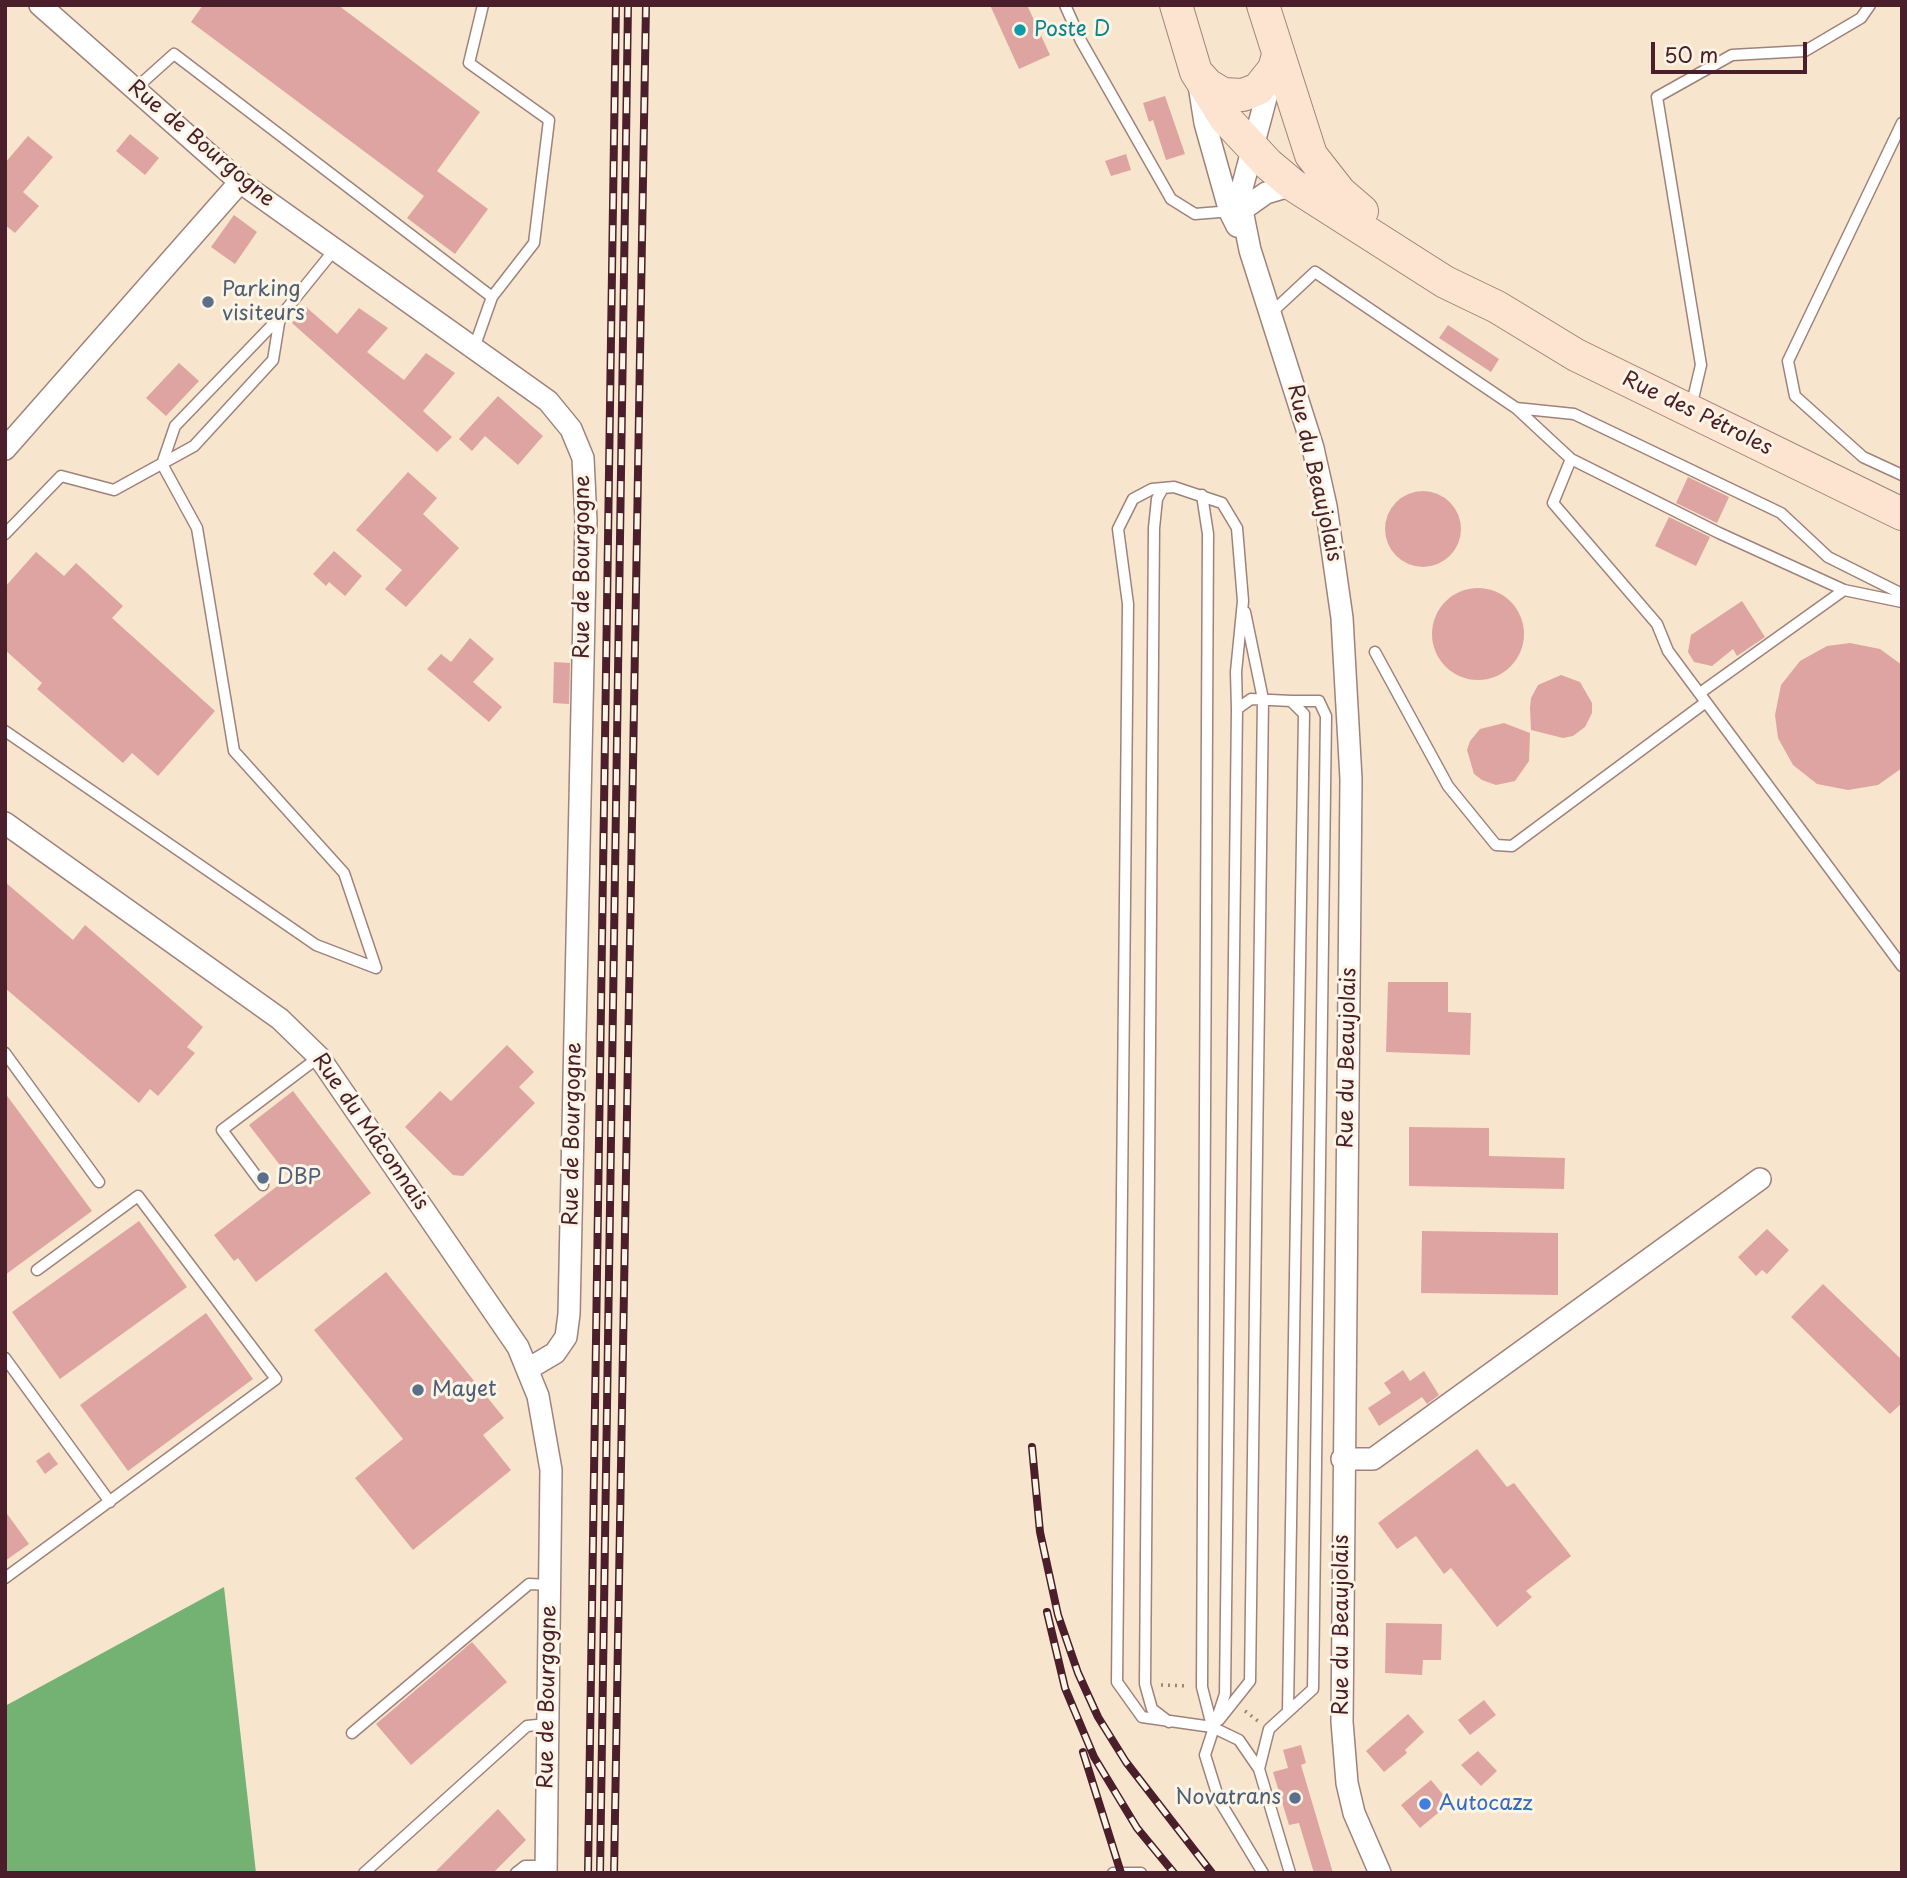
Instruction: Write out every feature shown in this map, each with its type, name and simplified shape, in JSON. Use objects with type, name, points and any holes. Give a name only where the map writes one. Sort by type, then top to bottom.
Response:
[{"type":"main road","name":"Rue des Pétroles","points":[[1176,5],[1196,72],[1225,118],[1253,151],[1293,185],[1445,282],[1497,307],[1576,355],[1902,513]]},
{"type":"main road","name":"Rue des Pétroles","points":[[1263,5],[1276,62],[1301,130],[1323,174],[1356,207],[1452,272],[1497,307]]},
{"type":"main road","points":[[1196,72],[1208,85],[1233,96],[1258,89],[1276,62]]},
{"type":"street","name":"Rue de Bourgogne","points":[[40,5],[240,182],[548,401],[571,429],[583,457],[586,521],[569,1314],[566,1337],[555,1353],[528,1369]]},
{"type":"street","name":"Rue du Beaujolais","points":[[1236,211],[1276,62]]},
{"type":"street","name":"Rue du Beaujolais","points":[[1196,72],[1205,123],[1303,411],[1326,506],[1339,591],[1349,725],[1342,1459],[1343,1753],[1354,1813],[1380,1873]]},
{"type":"street","points":[[5,449],[240,182]]},
{"type":"street","points":[[1236,211],[1266,193],[1293,185]]},
{"type":"street","name":"Rue du Mâconnais","points":[[5,823],[280,1019],[319,1057],[511,1336],[538,1396]]},
{"type":"street","points":[[1342,1459],[1373,1459],[1760,1179]]},
{"type":"street","name":"Rue de Bourgogne","points":[[538,1396],[551,1470],[546,1869]]},
{"type":"lane","points":[[474,348],[492,297],[534,243],[549,120],[469,64],[482,5]]},
{"type":"lane","points":[[1065,5],[1087,53],[1171,199],[1195,214],[1236,211]]},
{"type":"lane","points":[[1690,410],[1701,365],[1657,97],[1732,55],[1805,51],[1861,18],[1870,5]]},
{"type":"lane","points":[[135,89],[174,54],[492,297]]},
{"type":"lane","points":[[1902,123],[1788,361],[1795,396],[1863,457],[1902,475]]},
{"type":"lane","points":[[5,731],[316,945],[376,968],[344,873],[234,751],[197,528],[162,464],[175,426],[279,317],[335,249]]},
{"type":"lane","points":[[1271,313],[1315,272],[1516,408],[1571,459],[1719,533],[1844,590],[1902,603]]},
{"type":"lane","points":[[5,534],[61,476],[114,490],[194,446],[273,360],[279,317]]},
{"type":"lane","points":[[1516,408],[1574,414],[1782,513],[1828,557],[1902,594]]},
{"type":"lane","points":[[1571,459],[1553,503],[1657,624],[1668,651],[1902,966]]},
{"type":"lane","points":[[1212,1727],[1251,1681],[1263,699],[1258,663],[1243,601],[1237,528],[1222,503],[1174,487],[1163,488],[1133,499],[1118,529],[1128,604],[1117,1682],[1142,1717],[1171,1724],[1212,1727],[1239,1740],[1259,1769],[1290,1873]]},
{"type":"lane","points":[[1163,488],[1157,499],[1154,528],[1145,1684],[1152,1709],[1171,1724]]},
{"type":"lane","points":[[1202,495],[1208,534],[1202,1687],[1212,1727]]},
{"type":"lane","points":[[1375,652],[1448,786],[1496,845],[1512,846],[1844,590]]},
{"type":"lane","points":[[1243,601],[1237,673],[1225,1694],[1205,1755],[1219,1800],[1264,1873]]},
{"type":"lane","points":[[1237,709],[1251,699],[1320,701],[1326,716],[1313,1689],[1269,1729],[1259,1769]]},
{"type":"lane","points":[[1288,1710],[1304,714],[1291,701]]},
{"type":"lane","points":[[5,1054],[99,1182]]},
{"type":"lane","points":[[263,1185],[222,1130],[319,1057]]},
{"type":"lane","points":[[5,1578],[276,1379],[138,1196],[37,1270]]},
{"type":"lane","points":[[5,1358],[110,1502]]},
{"type":"lane","points":[[352,1733],[529,1584],[550,1585]]},
{"type":"lane","points":[[364,1873],[527,1726],[547,1724]]},
{"type":"lane","points":[[516,1873],[525,1866],[546,1869]]},
{"type":"lane","points":[[1113,1873],[1141,1873]]},
{"type":"green space","points":[[224,1587],[256,1873],[5,1873],[5,1706]]},
{"type":"building","points":[[203,5],[338,5],[480,112],[437,171],[488,209],[455,254],[407,218],[424,196],[191,22]]},
{"type":"building","name":"Poste D","points":[[990,5],[1027,5],[1050,55],[1019,69]]},
{"type":"building","points":[[1165,96],[1185,154],[1166,160],[1153,120],[1149,122],[1143,103]]},
{"type":"building","points":[[130,134],[159,158],[145,175],[116,151]]},
{"type":"building","points":[[28,136],[53,157],[23,192],[39,206],[15,233],[5,225],[5,163]]},
{"type":"building","points":[[1126,154],[1131,170],[1111,176],[1105,161]]},
{"type":"building","points":[[234,215],[257,232],[235,264],[211,247]]},
{"type":"building","points":[[306,307],[337,334],[359,308],[388,328],[367,352],[404,380],[426,353],[455,373],[423,411],[452,437],[437,452],[292,323]]},
{"type":"building","points":[[1448,325],[1499,359],[1491,372],[1439,338]]},
{"type":"building","points":[[179,363],[199,381],[166,416],[146,398]]},
{"type":"building","points":[[498,396],[543,436],[518,465],[485,436],[472,451],[459,439]]},
{"type":"building","points":[[408,472],[437,498],[423,514],[459,548],[406,607],[385,589],[402,570],[356,530]]},
{"type":"building","points":[[1688,477],[1729,497],[1717,523],[1676,503]]},
{"type":"building","points":[[1423,491],[1438,494],[1450,502],[1458,514],[1461,529],[1458,544],[1450,556],[1438,564],[1423,567],[1408,564],[1396,556],[1388,544],[1385,529],[1388,514],[1396,502],[1408,494]]},
{"type":"building","points":[[1669,517],[1710,537],[1696,566],[1655,546]]},
{"type":"building","points":[[334,551],[362,576],[345,596],[329,582],[326,586],[313,574]]},
{"type":"building","points":[[36,552],[64,576],[76,563],[123,606],[112,618],[215,711],[158,776],[132,753],[123,763],[37,689],[42,683],[5,650],[5,587]]},
{"type":"building","points":[[1478,588],[1496,591],[1511,601],[1521,616],[1524,634],[1521,652],[1511,667],[1496,677],[1478,680],[1460,677],[1445,667],[1435,652],[1432,634],[1435,616],[1445,601],[1460,591]]},
{"type":"building","points":[[1742,601],[1765,637],[1737,656],[1733,649],[1712,666],[1694,662],[1688,652],[1691,635]]},
{"type":"building","points":[[470,638],[494,659],[473,682],[502,707],[489,722],[427,669],[441,654],[451,662]]},
{"type":"building","points":[[1850,643],[1880,649],[1902,665],[1902,768],[1878,785],[1848,790],[1817,784],[1793,765],[1778,738],[1775,715],[1781,685],[1800,661],[1827,646]]},
{"type":"building","points":[[554,662],[570,663],[569,704],[553,703]]},
{"type":"building","points":[[1561,675],[1580,682],[1592,703],[1592,713],[1585,727],[1573,736],[1563,738],[1531,730],[1530,708],[1531,698],[1538,685]]},
{"type":"building","points":[[1504,723],[1530,733],[1529,761],[1515,781],[1496,785],[1474,774],[1467,750],[1470,741],[1480,729]]},
{"type":"building","points":[[5,882],[73,940],[85,925],[203,1027],[187,1047],[195,1053],[158,1096],[150,1089],[139,1103],[5,988]]},
{"type":"building","points":[[1388,982],[1448,982],[1448,1012],[1471,1013],[1470,1055],[1386,1052]]},
{"type":"building","points":[[507,1045],[534,1072],[519,1087],[535,1103],[463,1176],[453,1175],[405,1127],[440,1091],[451,1101]]},
{"type":"building","points":[[293,1091],[371,1193],[256,1282],[238,1258],[234,1261],[214,1235],[289,1177],[249,1125]]},
{"type":"building","points":[[5,1093],[92,1211],[5,1275]]},
{"type":"building","points":[[1409,1127],[1489,1128],[1489,1156],[1565,1158],[1564,1189],[1409,1186]]},
{"type":"building","points":[[139,1221],[187,1287],[60,1379],[12,1312]]},
{"type":"building","points":[[1767,1229],[1789,1250],[1767,1274],[1762,1270],[1756,1276],[1738,1257]]},
{"type":"building","points":[[1422,1231],[1558,1233],[1558,1295],[1421,1293]]},
{"type":"building","points":[[386,1272],[504,1418],[483,1435],[511,1470],[413,1550],[355,1478],[403,1439],[314,1330]]},
{"type":"building","points":[[1823,1284],[1902,1360],[1902,1403],[1890,1414],[1791,1317]]},
{"type":"building","points":[[206,1313],[253,1379],[128,1471],[80,1405]]},
{"type":"building","points":[[1403,1370],[1410,1381],[1424,1371],[1439,1395],[1427,1404],[1422,1397],[1379,1426],[1368,1408],[1391,1393],[1384,1383]]},
{"type":"building","points":[[1477,1449],[1507,1487],[1514,1483],[1571,1556],[1526,1591],[1532,1597],[1497,1627],[1451,1568],[1444,1574],[1416,1536],[1397,1549],[1378,1523]]},
{"type":"building","points":[[49,1452],[58,1464],[45,1474],[36,1461]]},
{"type":"building","points":[[5,1511],[29,1544],[5,1561]]},
{"type":"building","points":[[1386,1623],[1442,1624],[1441,1660],[1423,1660],[1422,1675],[1385,1673]]},
{"type":"building","points":[[472,1642],[507,1682],[411,1765],[376,1724]]},
{"type":"building","points":[[1484,1700],[1496,1715],[1470,1735],[1458,1720]]},
{"type":"building","points":[[1408,1714],[1424,1732],[1405,1750],[1407,1753],[1384,1772],[1366,1751]]},
{"type":"building","name":"Novatrans","points":[[1301,1745],[1306,1763],[1301,1765],[1333,1873],[1314,1873],[1299,1823],[1289,1825],[1273,1772],[1288,1768],[1283,1750]]},
{"type":"building","points":[[1478,1751],[1497,1771],[1481,1786],[1461,1765]]},
{"type":"building","name":"Autocazz","points":[[1431,1780],[1450,1803],[1420,1828],[1401,1805]]},
{"type":"building","points":[[498,1809],[526,1840],[493,1873],[434,1873]]},
{"type":"railway","points":[[588,1873],[616,5]]},
{"type":"railway","points":[[600,1873],[628,5]]},
{"type":"railway","points":[[614,1873],[646,5]]},
{"type":"railway","points":[[1032,1447],[1040,1532],[1058,1615],[1078,1673],[1098,1717],[1126,1762],[1212,1873]]},
{"type":"railway","points":[[1047,1612],[1065,1688],[1094,1757],[1137,1828],[1174,1873]]},
{"type":"railway","points":[[1083,1752],[1121,1873]]},
{"type":"place","name":"Poste D","points":[[1020,30]]},
{"type":"place","name":"Parking visiteurs","points":[[208,302]]},
{"type":"place","name":"DBP","points":[[263,1178]]},
{"type":"place","name":"Mayet","points":[[418,1390]]},
{"type":"place","name":"Novatrans","points":[[1295,1798]]},
{"type":"place","name":"Autocazz","points":[[1425,1804]]}]
